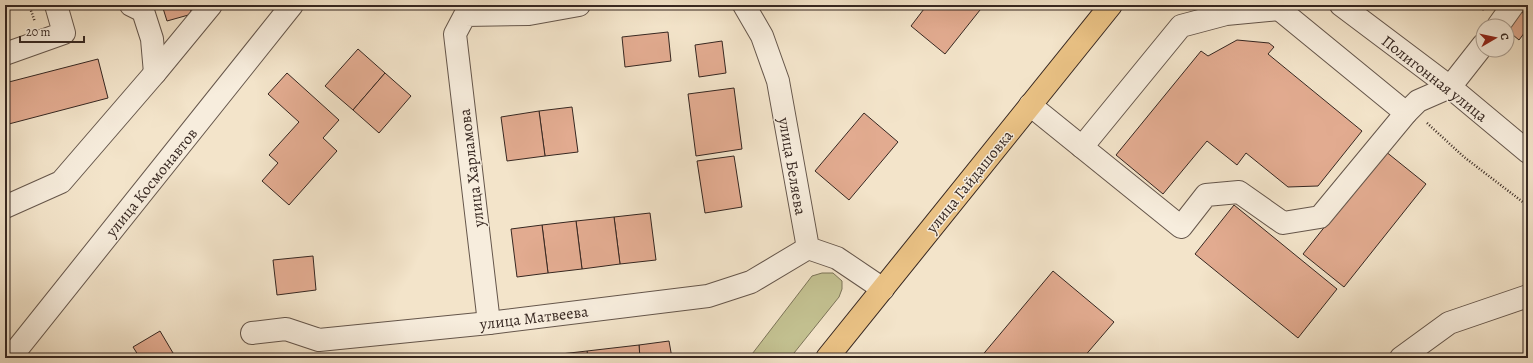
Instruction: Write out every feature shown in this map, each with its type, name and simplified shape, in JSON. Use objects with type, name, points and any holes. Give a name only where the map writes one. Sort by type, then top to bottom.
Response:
[{"type":"main road","name":"улица Гайдашовка","points":[[827,358],[1111,5]]},
{"type":"street","points":[[5,54],[64,33],[56,5]]},
{"type":"street","points":[[131,5],[143,11],[152,39],[155,73]]},
{"type":"street","points":[[5,207],[61,182],[155,73],[211,5]]},
{"type":"street","name":"улица Космонавтов","points":[[10,358],[292,5]]},
{"type":"street","name":"улица Харламова","points":[[489,323],[456,34],[465,15],[529,14],[579,5]]},
{"type":"street","name":"улица Беляева","points":[[744,5],[762,36],[778,81],[808,248]]},
{"type":"street","name":"Полигонная улица","points":[[1342,5],[1450,87],[1528,152]]},
{"type":"street","points":[[1504,18],[1513,5]]},
{"type":"street","points":[[1082,147],[1181,26],[1226,14],[1281,7],[1406,113]]},
{"type":"street","points":[[1030,105],[1181,227],[1206,195],[1239,192],[1283,223],[1320,217],[1418,100],[1450,87],[1475,55]]},
{"type":"street","points":[[808,248],[838,258],[883,289]]},
{"type":"street","name":"улица Матвеева","points":[[252,333],[286,329],[319,340],[489,323],[708,296],[751,282],[808,248]]},
{"type":"street","points":[[1401,358],[1449,322],[1528,296]]},
{"type":"shaded area","points":[[822,273],[833,273],[842,281],[842,289],[839,297],[790,358],[749,358],[812,276]]},
{"type":"building","points":[[162,5],[189,5],[192,14],[167,21]]},
{"type":"building","points":[[927,5],[984,5],[945,54],[911,26]]},
{"type":"building","points":[[1518,9],[1528,17],[1528,28],[1519,40],[1515,37],[1515,18],[1513,18]]},
{"type":"building","points":[[668,32],[671,61],[625,67],[622,37]]},
{"type":"building","points":[[1237,40],[1269,43],[1274,47],[1268,54],[1362,131],[1318,186],[1288,187],[1246,153],[1237,165],[1207,141],[1163,194],[1116,155],[1201,51],[1208,56]]},
{"type":"building","points":[[722,41],[726,73],[699,77],[695,45]]},
{"type":"building","points":[[358,49],[385,73],[353,110],[325,86]]},
{"type":"building","points":[[98,59],[108,98],[5,125],[5,83]]},
{"type":"building","points":[[287,73],[339,120],[323,138],[337,151],[289,205],[262,181],[278,163],[269,155],[299,122],[268,94]]},
{"type":"building","points":[[385,73],[411,96],[379,133],[353,110]]},
{"type":"building","points":[[734,88],[742,149],[696,156],[688,94]]},
{"type":"building","points":[[572,107],[578,152],[545,156],[539,111]]},
{"type":"building","points":[[539,111],[545,156],[507,161],[501,117]]},
{"type":"building","points":[[864,113],[898,142],[849,200],[815,171]]},
{"type":"building","points":[[1385,151],[1426,184],[1344,287],[1303,254]]},
{"type":"building","points":[[734,156],[742,207],[705,213],[697,161]]},
{"type":"building","points":[[1234,205],[1337,289],[1298,338],[1195,254]]},
{"type":"building","points":[[650,213],[656,260],[620,264],[614,217]]},
{"type":"building","points":[[614,217],[620,264],[582,269],[576,221]]},
{"type":"building","points":[[576,221],[582,269],[548,273],[542,225]]},
{"type":"building","points":[[542,225],[548,273],[517,277],[511,229]]},
{"type":"building","points":[[313,256],[316,290],[277,295],[273,260]]},
{"type":"building","points":[[1053,271],[1114,322],[1083,358],[980,358]]},
{"type":"building","points":[[160,331],[176,358],[140,358],[133,347]]},
{"type":"building","points":[[669,341],[672,358],[640,358],[639,345]]},
{"type":"building","points":[[639,345],[640,358],[588,358],[587,351]]},
{"type":"building","points":[[587,351],[588,358],[552,358],[552,355]]},
{"type":"building","points":[[484,354],[484,358],[470,358],[469,356]]},
{"type":"building","points":[[552,355],[552,358],[525,358]]}]
